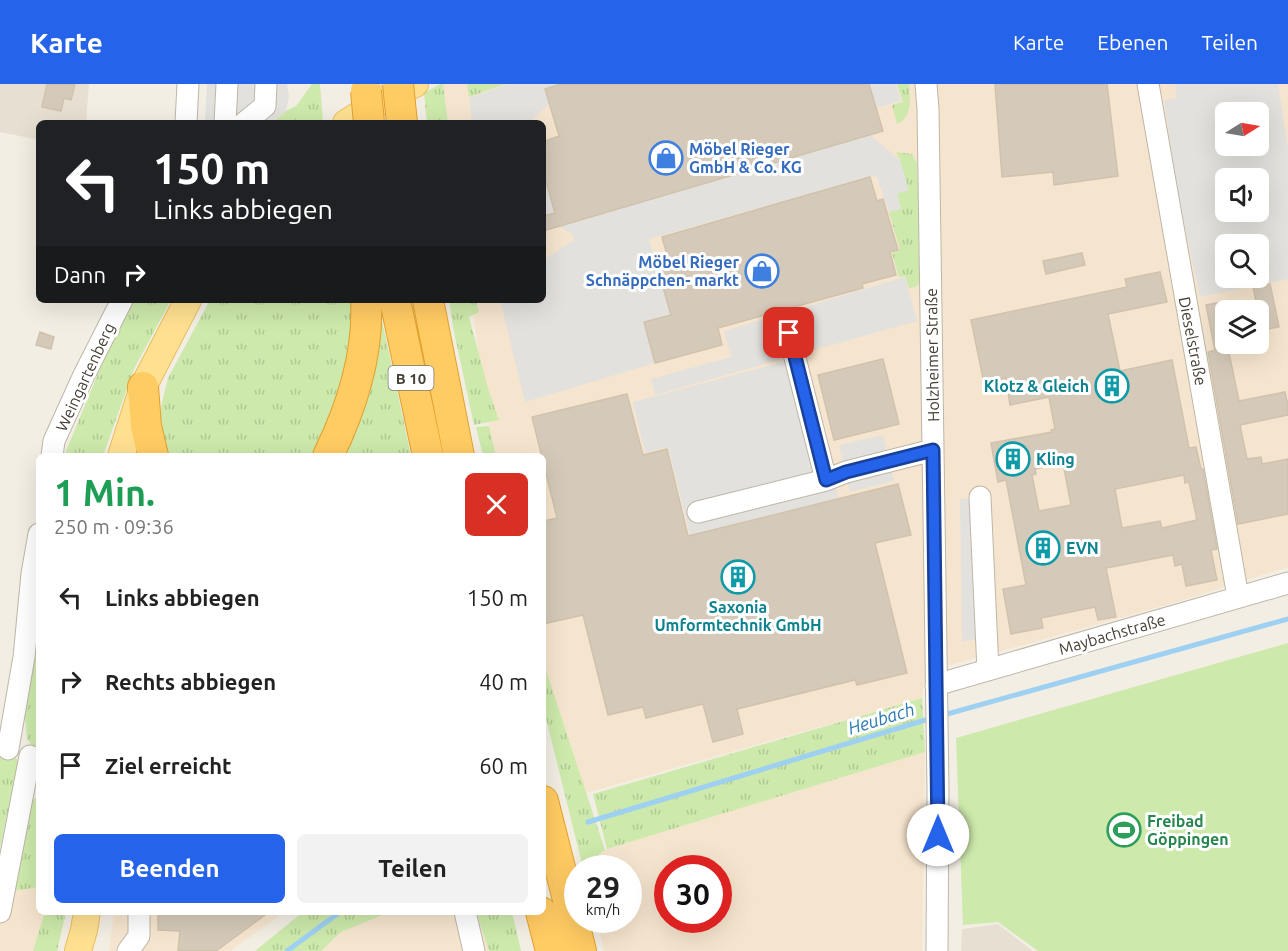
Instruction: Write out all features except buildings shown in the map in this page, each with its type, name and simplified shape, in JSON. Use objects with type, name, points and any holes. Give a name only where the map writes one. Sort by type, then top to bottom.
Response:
[{"type":"highway","points":[[398,84],[402,120]]},
{"type":"highway","points":[[365,87],[369,120]]},
{"type":"highway","points":[[329,453],[344,422],[359,375],[365,342],[366,303]]},
{"type":"highway","name":"B 10","points":[[396,303],[427,453]]},
{"type":"highway","name":"B 10","points":[[429,303],[458,453]]},
{"type":"highway","points":[[143,387],[146,426],[152,453]]},
{"type":"highway","points":[[546,813],[581,951]]},
{"type":"highway","points":[[542,915],[551,951]]},
{"type":"main road","points":[[351,120],[379,102],[415,84]]},
{"type":"main road","points":[[122,453],[143,387],[187,303]]},
{"type":"main road","points":[[78,951],[86,915]]},
{"type":"street","points":[[186,120],[188,84]]},
{"type":"street","points":[[225,120],[227,84]]},
{"type":"street","points":[[248,120],[265,106],[266,84]]},
{"type":"street","name":"Holzheimer Straße","points":[[926,84],[937,735],[937,951]]},
{"type":"street","name":"Dieselstraße","points":[[1148,84],[1238,597]]},
{"type":"street","name":"Weingartenberg","points":[[52,453],[54,441],[82,377],[120,303]]},
{"type":"street","points":[[789,333],[826,480]]},
{"type":"street","points":[[698,512],[933,450]]},
{"type":"street","points":[[980,498],[988,670]]},
{"type":"street","points":[[0,912],[34,757],[4,748],[24,657],[36,551]]},
{"type":"street","name":"Maybachstraße","points":[[936,692],[988,670],[1288,583]]},
{"type":"street","points":[[128,951],[138,936],[140,915]]},
{"type":"street","points":[[466,915],[474,951]]},
{"type":"shaded area","points":[[0,84],[89,84],[86,120],[36,120],[36,139],[0,132]]},
{"type":"shaded area","points":[[207,84],[287,84],[289,96],[286,111],[276,120],[205,120]]},
{"type":"shaded area","points":[[443,84],[1288,84],[1288,567],[1177,602],[951,665],[926,669],[922,698],[586,793],[546,670],[546,453],[495,453],[489,426],[471,303],[546,303],[546,120],[448,120]]},
{"type":"shaded area","points":[[507,84],[561,84],[545,89],[549,104],[532,120],[472,120],[469,98]]},
{"type":"shaded area","points":[[869,84],[896,84],[901,101],[876,108]]},
{"type":"shaded area","points":[[1175,84],[1278,84],[1288,147],[1288,279],[1269,283],[1269,234],[1215,234],[1215,288],[1244,288],[1200,297],[1177,189],[1164,100],[1177,98]]},
{"type":"shaded area","points":[[870,135],[900,160],[909,190],[897,194],[901,209],[889,212],[876,175],[649,239],[671,315],[644,323],[655,363],[525,402],[501,303],[546,303],[546,258],[574,240],[572,234],[559,226]]},
{"type":"shaded area","points":[[546,182],[555,213],[546,215]]},
{"type":"shaded area","points":[[905,277],[917,321],[655,395],[651,379],[731,357],[724,331]]},
{"type":"shaded area","points":[[802,357],[839,498],[690,535],[668,447],[645,453],[633,402]]},
{"type":"shaded area","points":[[883,435],[894,481],[850,492],[839,445]]},
{"type":"shaded area","points":[[976,498],[985,638],[962,642],[960,499]]},
{"type":"shaded area","points":[[925,752],[922,951],[604,951],[599,933],[642,933],[642,855],[600,855],[607,849]]},
{"type":"shaded area","points":[[36,887],[36,915],[44,915],[33,951],[0,951],[0,893]]},
{"type":"shaded area","points":[[114,915],[280,915],[230,951],[109,951]]},
{"type":"shaded area","points":[[383,915],[477,915],[489,951],[321,951],[341,932]]},
{"type":"shaded area","points":[[998,924],[1033,951],[961,951],[962,929]]},
{"type":"green space","points":[[312,84],[320,84],[323,120],[276,120],[296,106]]},
{"type":"green space","points":[[443,84],[448,120],[427,120],[424,93]]},
{"type":"green space","points":[[467,84],[505,84],[469,97]]},
{"type":"green space","points":[[897,84],[909,84],[910,101],[906,117],[897,124],[892,105],[903,102]]},
{"type":"green space","points":[[896,152],[912,154],[917,164],[921,274],[920,282],[916,287],[909,288],[905,276],[899,277],[892,253],[900,250],[889,212],[901,209],[897,194],[900,160]]},
{"type":"green space","points":[[129,303],[169,303],[134,369],[104,453],[65,453]]},
{"type":"green space","points":[[208,303],[357,303],[358,331],[320,453],[164,453],[158,419],[168,378]]},
{"type":"green space","points":[[378,303],[378,303],[410,453],[343,453]]},
{"type":"green space","points":[[449,303],[477,303],[479,312],[469,317],[499,420],[474,425]]},
{"type":"green space","points":[[489,426],[495,453],[482,453],[476,427]]},
{"type":"green space","name":"Freibad Göppingen","points":[[1288,643],[1288,951],[1038,951],[998,922],[963,925],[956,738]]},
{"type":"green space","points":[[36,653],[36,750],[27,739],[25,716]]},
{"type":"green space","points":[[546,670],[605,850],[599,855],[580,855],[546,718]]},
{"type":"green space","points":[[922,698],[925,752],[607,849],[593,794]]},
{"type":"green space","points":[[0,753],[19,760],[0,848]]},
{"type":"green space","points":[[36,797],[36,887],[13,891],[30,802]]},
{"type":"green space","points":[[44,915],[65,915],[57,951],[33,951]]},
{"type":"green space","points":[[299,915],[383,915],[341,932],[321,951],[255,951]]},
{"type":"green space","points":[[477,915],[513,915],[521,951],[489,951]]},
{"type":"waterway","name":"Heubach","points":[[940,716],[1288,619]]},
{"type":"waterway","name":"Heubach","points":[[588,822],[932,718]]},
{"type":"waterway","name":"Heubach","points":[[287,951],[336,915]]},
{"type":"place","name":"Möbel Rieger GmbH & Co. KG","points":[[666,158]]},
{"type":"place","name":"Möbel Rieger Schnäppchen- markt","points":[[762,271]]},
{"type":"place","name":"Klotz & Gleich","points":[[1112,386]]},
{"type":"place","name":"Kling","points":[[1013,459]]},
{"type":"place","name":"EVN","points":[[1043,548]]},
{"type":"place","name":"Saxonia Umformtechnik GmbH","points":[[738,577]]},
{"type":"place","name":"Freibad Göppingen","points":[[1124,830]]},
{"type":"route","points":[[789,333],[826,480],[846,472],[933,450],[938,835]]}]
